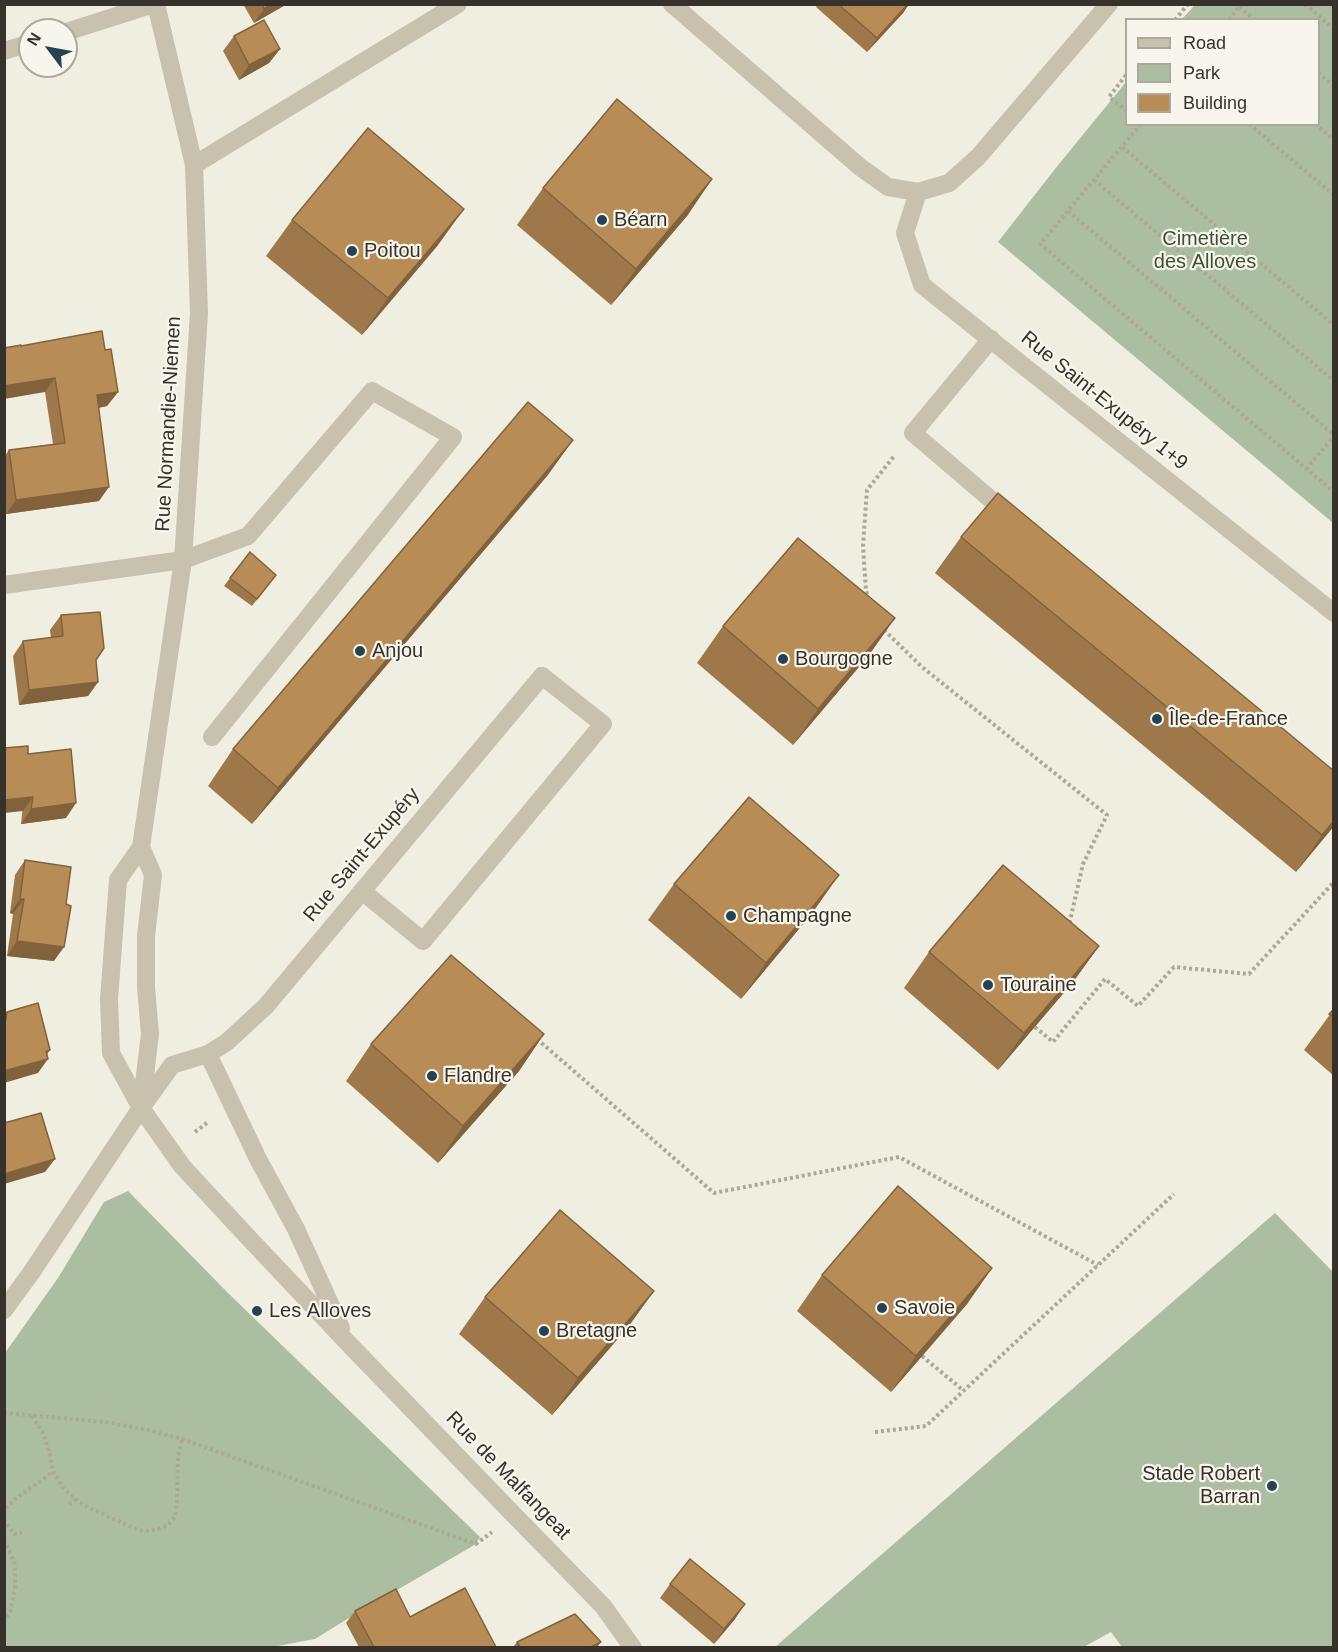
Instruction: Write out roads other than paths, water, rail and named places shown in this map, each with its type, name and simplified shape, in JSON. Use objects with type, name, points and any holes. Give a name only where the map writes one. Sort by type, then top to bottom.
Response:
[{"type":"street","points":[[78,28],[155,4]]},
{"type":"street","name":"Rue Normandie-Niemen","points":[[141,1108],[111,1053],[109,999],[118,880],[141,847],[183,560],[199,313],[194,165],[155,4]]},
{"type":"street","points":[[194,165],[459,4]]},
{"type":"street","points":[[672,4],[860,167],[888,187],[918,192],[949,183],[978,157],[1109,4]]},
{"type":"street","name":"Rue Saint-Exupéry 1+9","points":[[918,192],[905,233],[922,285],[1334,613]]},
{"type":"street","points":[[991,339],[913,433],[1020,525]]},
{"type":"street","points":[[4,585],[183,560],[248,536],[372,391],[453,437],[212,737]]},
{"type":"street","name":"Rue Saint-Exupéry","points":[[4,1310],[38,1264],[172,1065],[208,1054],[227,1042],[266,1006],[362,891],[542,676],[603,724],[423,940],[362,891]]},
{"type":"street","points":[[141,847],[153,875],[146,936],[146,987],[150,1034],[141,1108]]},
{"type":"street","name":"Rue de Malfangeat","points":[[208,1054],[258,1159],[296,1229],[346,1341]]},
{"type":"street","name":"Rue de Malfangeat","points":[[141,1108],[171,1151],[222,1210],[603,1606],[633,1647]]},
{"type":"place","name":"Béarn","points":[[602,220]]},
{"type":"place","name":"Poitou","points":[[352,251]]},
{"type":"place","name":"Anjou","points":[[360,651]]},
{"type":"place","name":"Bourgogne","points":[[783,659]]},
{"type":"place","name":"Île-de-France","points":[[1157,719]]},
{"type":"place","name":"Champagne","points":[[731,916]]},
{"type":"place","name":"Touraine","points":[[988,985]]},
{"type":"place","name":"Flandre","points":[[432,1076]]},
{"type":"place","name":"Savoie","points":[[882,1308]]},
{"type":"place","name":"Les Alloves","points":[[257,1311]]},
{"type":"place","name":"Bretagne","points":[[544,1331]]},
{"type":"place","name":"Stade Robert Barran","points":[[1272,1486]]},
{"type":"park label","name":"Cimetière des Alloves","points":[[1205,250]]}]
